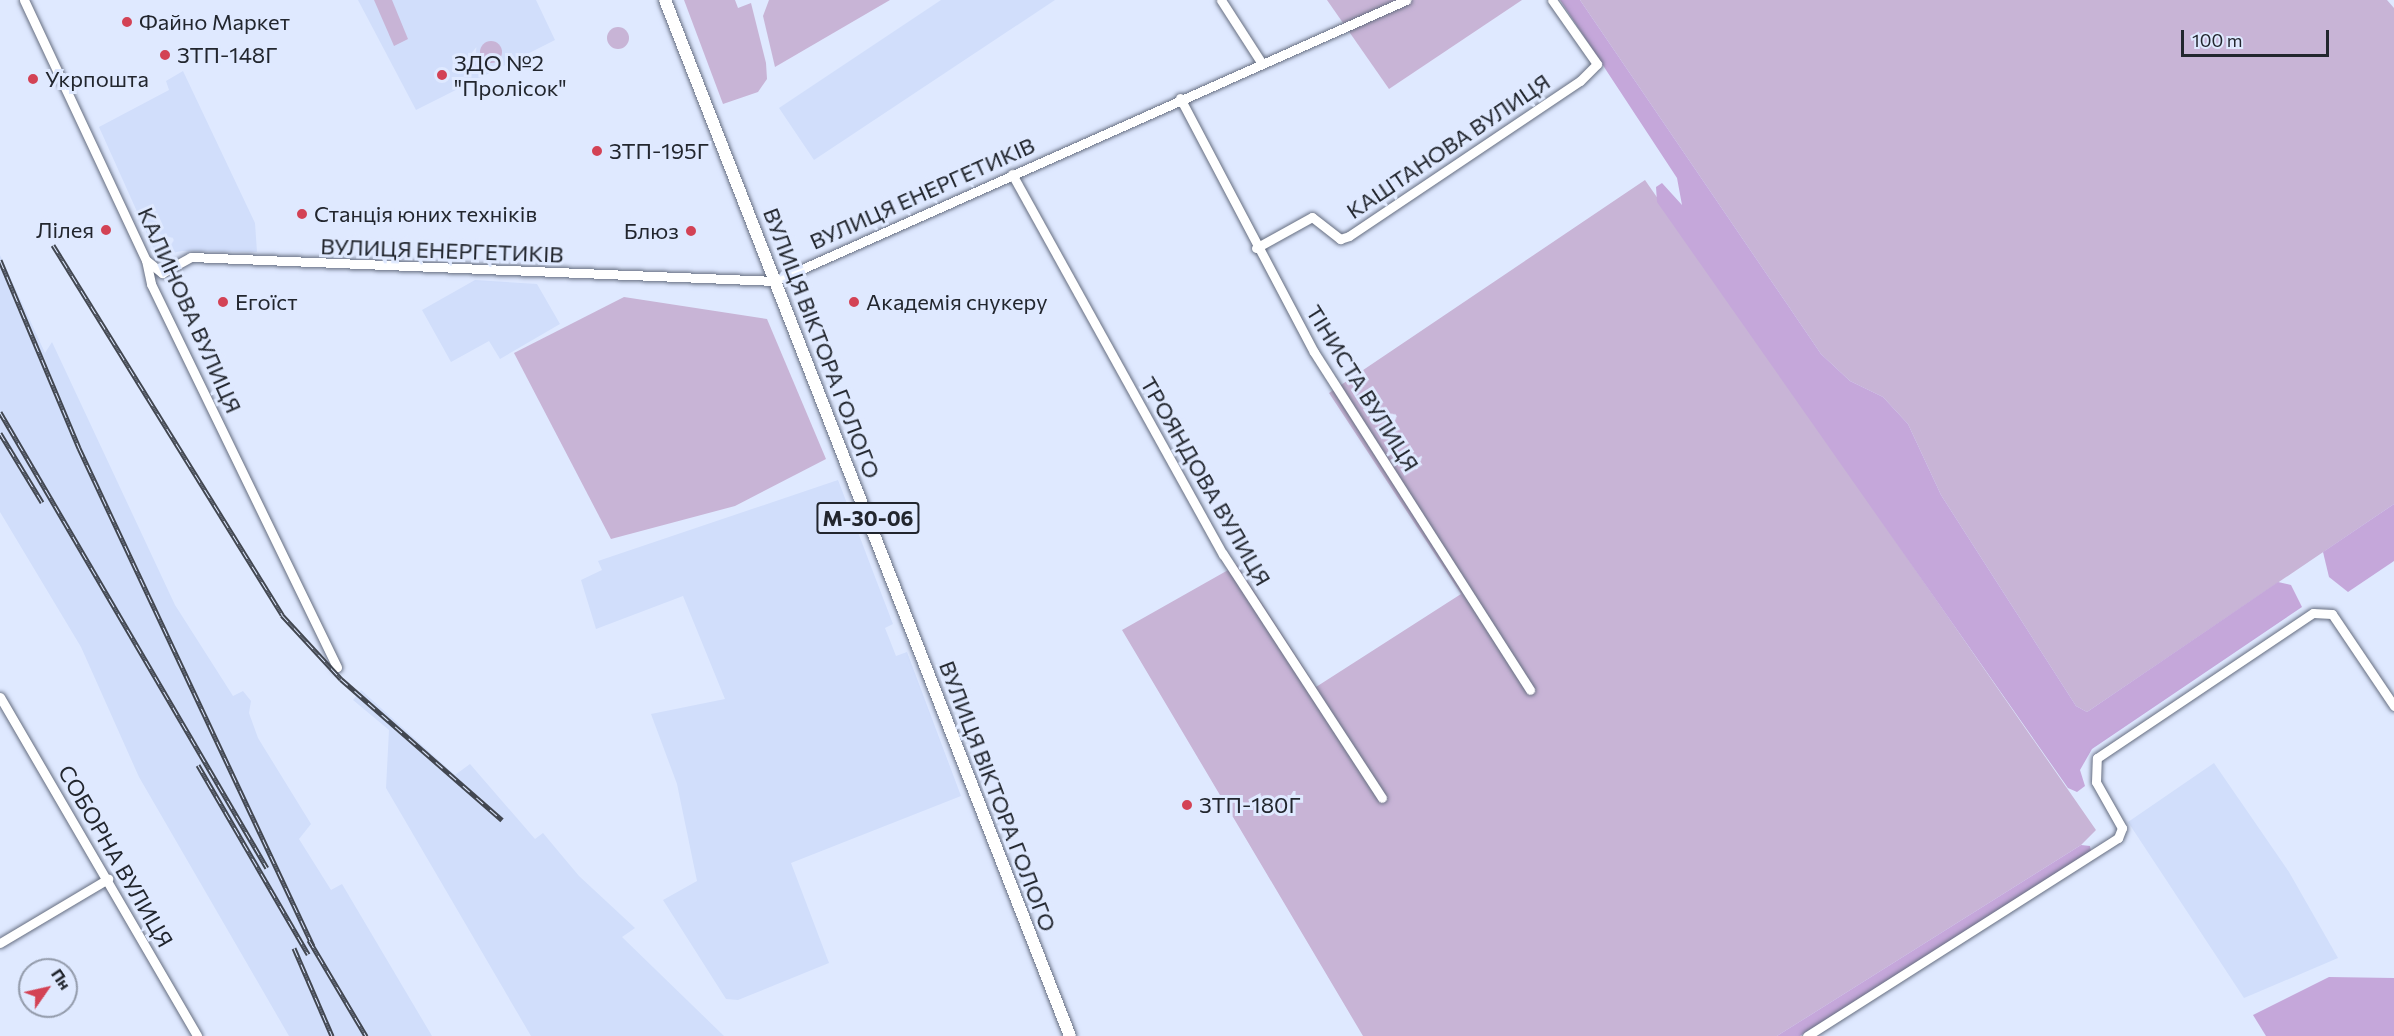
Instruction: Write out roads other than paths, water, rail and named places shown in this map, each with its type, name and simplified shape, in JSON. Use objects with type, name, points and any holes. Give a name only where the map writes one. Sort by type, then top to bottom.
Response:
[{"type":"main road","name":"ВУЛИЦЯ ВІКТОРА ГОЛОГО","points":[[665,0],[1070,1036]]},
{"type":"street","name":"КАЛИНОВА ВУЛИЦЯ","points":[[24,0],[146,260],[151,284],[337,667]]},
{"type":"street","points":[[1221,0],[1261,62]]},
{"type":"street","name":"ВУЛИЦЯ ЕНЕРГЕТИКІВ","points":[[146,260],[162,273],[191,257],[775,281],[1180,98],[1406,0]]},
{"type":"street","name":"КАШТАНОВА ВУЛИЦЯ","points":[[1256,248],[1312,217],[1340,239],[1349,236],[1597,64],[1552,0]]},
{"type":"street","name":"ТІНИСТА ВУЛИЦЯ","points":[[1180,98],[1256,248],[1314,352],[1530,690]]},
{"type":"street","name":"ТРОЯНДОВА ВУЛИЦЯ","points":[[1012,174],[1223,554],[1382,798]]},
{"type":"street","points":[[1807,1036],[2118,838],[2122,828],[2096,782],[2097,758],[2313,613],[2332,614],[2394,706]]},
{"type":"street","name":"СОБОРНА ВУЛИЦЯ","points":[[0,697],[108,879],[197,1036]]},
{"type":"street","points":[[0,943],[108,879]]},
{"type":"railway","points":[[53,245],[282,615],[341,679],[502,820]]},
{"type":"railway","points":[[0,260],[79,448],[313,946]]},
{"type":"railway","points":[[0,412],[267,868]]},
{"type":"railway","points":[[0,433],[42,502]]},
{"type":"railway","points":[[198,765],[308,954]]},
{"type":"railway","points":[[309,940],[366,1036]]},
{"type":"railway","points":[[294,948],[332,1036]]},
{"type":"place","name":"Файно Маркет","points":[[127,22]]},
{"type":"place","name":"ЗТП-148Г","points":[[165,55]]},
{"type":"place","name":"ЗДО №2 \"Пролісок\"","points":[[442,75]]},
{"type":"place","name":"Укрпошта","points":[[33,79]]},
{"type":"place","name":"ЗТП-195Г","points":[[597,151]]},
{"type":"place","name":"Станція юних техніків","points":[[302,214]]},
{"type":"place","name":"Лілея","points":[[106,230]]},
{"type":"place","name":"Блюз","points":[[691,231]]},
{"type":"place","name":"Егоїст","points":[[223,302]]},
{"type":"place","name":"Академія снукеру","points":[[854,302]]},
{"type":"place","name":"ЗТП-180Г","points":[[1187,805]]}]
